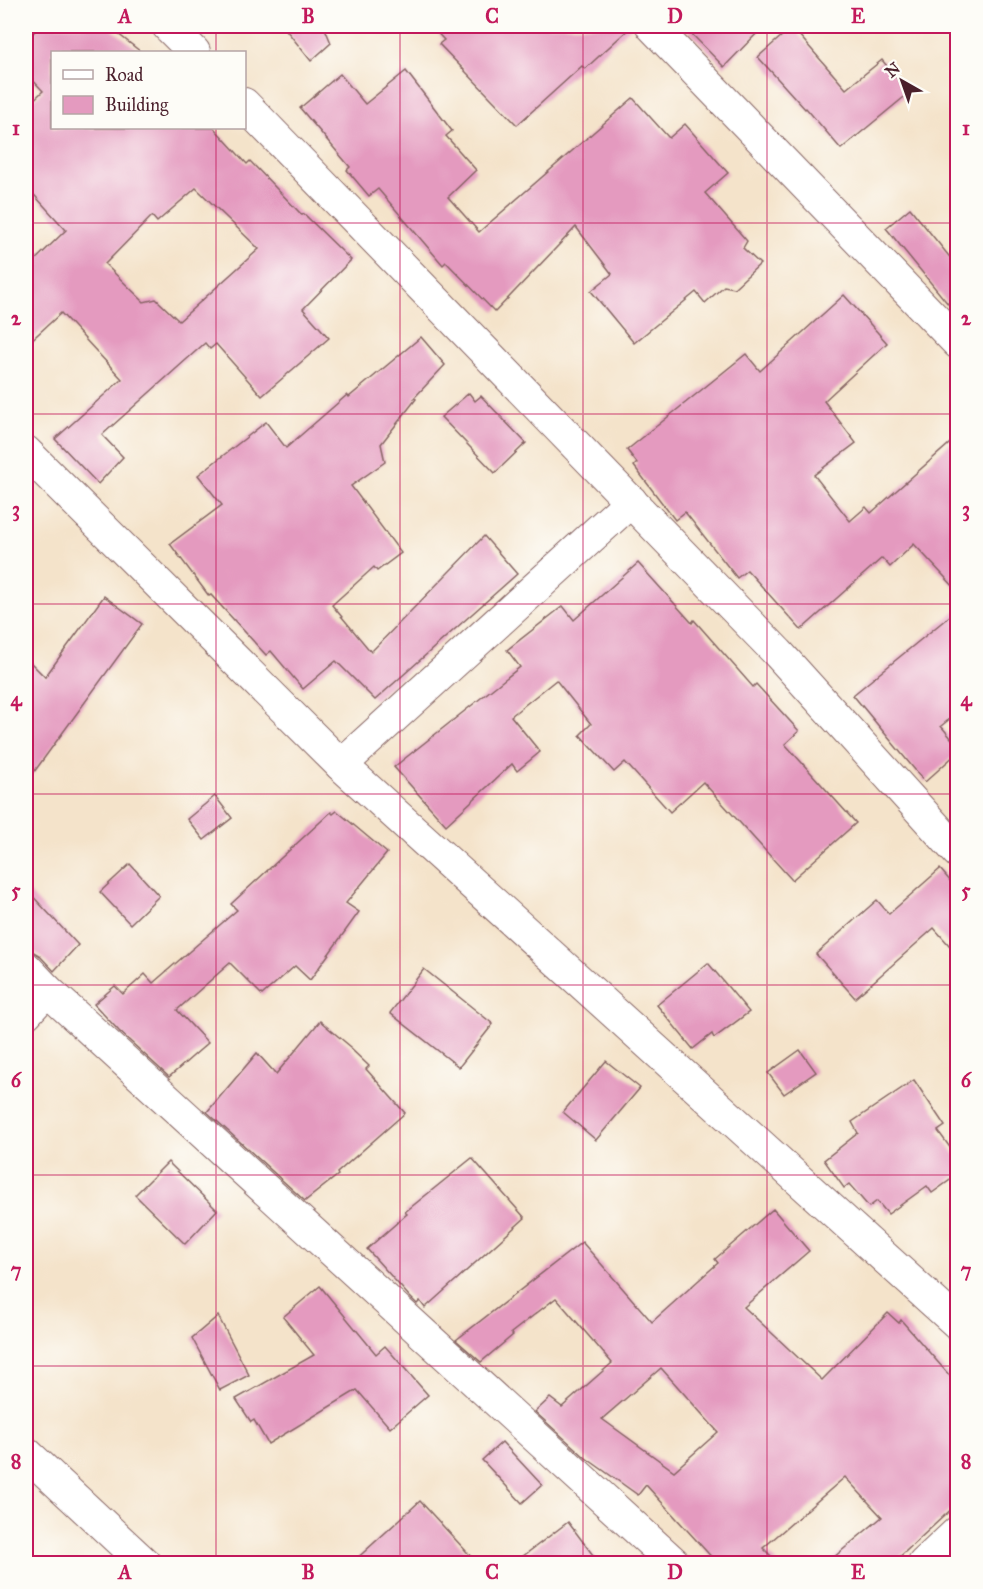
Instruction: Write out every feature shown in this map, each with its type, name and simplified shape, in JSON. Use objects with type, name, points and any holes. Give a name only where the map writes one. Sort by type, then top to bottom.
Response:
[{"type":"street","points":[[168,26],[193,51]]},
{"type":"street","points":[[652,26],[957,343]]},
{"type":"street","points":[[246,106],[778,653],[957,852]]},
{"type":"street","points":[[26,452],[341,765],[957,1324]]},
{"type":"street","points":[[341,765],[631,501]]},
{"type":"street","points":[[26,968],[47,990],[675,1563]]},
{"type":"street","points":[[26,1013],[47,990]]},
{"type":"street","points":[[26,1453],[145,1563]]},
{"type":"street","points":[[924,1563],[957,1532]]},
{"type":"building","points":[[40,26],[108,26],[140,51],[51,51],[51,129],[215,129],[247,164],[250,161],[302,215],[304,214],[351,260],[303,309],[329,338],[262,396],[216,344],[210,349],[205,343],[102,435],[123,457],[98,484],[55,439],[122,379],[61,313],[26,345],[26,269],[66,230],[26,186],[26,107],[43,91],[26,73],[26,40]],"holes":[[[196,188],[259,249],[179,321],[156,299],[144,302],[105,264],[152,216],[157,222]]]},
{"type":"building","points":[[283,26],[324,26],[331,43],[311,61]]},
{"type":"building","points":[[431,26],[632,26],[585,69],[582,66],[517,125],[439,44],[444,40]]},
{"type":"building","points":[[684,26],[764,26],[724,67]]},
{"type":"building","points":[[792,27],[846,89],[882,60],[909,93],[841,149],[758,57]]},
{"type":"building","points":[[406,71],[452,131],[446,136],[476,170],[448,197],[479,232],[633,98],[669,138],[685,124],[728,173],[705,193],[747,241],[743,248],[760,264],[734,288],[724,286],[705,303],[696,292],[634,343],[591,291],[612,274],[576,227],[495,312],[446,262],[443,265],[378,189],[369,196],[347,170],[350,167],[300,108],[340,74],[365,104]]},
{"type":"building","points":[[910,208],[957,266],[957,315],[886,228]]},
{"type":"building","points":[[844,295],[887,343],[824,401],[856,443],[814,475],[850,521],[866,507],[871,513],[957,437],[957,590],[914,544],[890,567],[882,558],[801,630],[747,570],[737,578],[685,512],[675,520],[634,466],[637,463],[627,450],[746,354],[760,371]]},
{"type":"building","points":[[421,337],[445,365],[414,398],[416,399],[381,444],[385,462],[351,486],[401,553],[377,571],[374,567],[332,605],[371,652],[484,536],[517,574],[375,700],[336,661],[303,689],[271,651],[266,655],[211,595],[209,596],[170,544],[222,505],[198,475],[266,422],[286,448],[347,395],[349,397]]},
{"type":"building","points":[[469,393],[475,401],[481,396],[526,443],[495,473],[441,417]]},
{"type":"building","points":[[638,563],[692,623],[694,620],[753,687],[756,684],[799,731],[785,744],[856,823],[792,880],[703,782],[670,812],[625,762],[614,772],[580,735],[591,724],[556,680],[511,716],[540,752],[517,771],[512,764],[446,825],[394,767],[520,667],[507,650],[563,606],[574,620]]},
{"type":"building","points":[[104,596],[142,624],[26,783],[26,658],[45,677]]},
{"type":"building","points":[[957,610],[957,713],[941,726],[957,745],[957,753],[925,782],[853,695]]},
{"type":"building","points":[[215,796],[232,818],[204,840],[187,819]]},
{"type":"building","points":[[337,811],[387,853],[346,903],[359,912],[310,980],[295,966],[262,995],[230,963],[177,1010],[208,1043],[169,1077],[119,1031],[94,1004],[115,986],[123,994],[145,974],[153,983],[237,910],[231,904],[331,812],[333,814]]},
{"type":"building","points":[[130,864],[159,896],[130,924],[100,892]]},
{"type":"building","points":[[940,869],[957,889],[957,954],[934,928],[855,998],[816,954],[877,900],[889,914]]},
{"type":"building","points":[[26,889],[78,945],[54,971],[39,955],[26,951]]},
{"type":"building","points":[[708,963],[749,1012],[714,1038],[712,1034],[693,1049],[657,1005]]},
{"type":"building","points":[[424,969],[493,1024],[459,1067],[390,1013]]},
{"type":"building","points":[[320,1021],[351,1047],[369,1066],[366,1069],[405,1113],[337,1173],[338,1175],[305,1201],[207,1112],[257,1053],[276,1074]]},
{"type":"building","points":[[800,1050],[816,1072],[784,1094],[768,1073]]},
{"type":"building","points":[[606,1061],[640,1088],[596,1140],[563,1112]]},
{"type":"building","points":[[914,1080],[945,1126],[938,1131],[957,1157],[957,1175],[932,1193],[927,1186],[888,1214],[877,1201],[869,1207],[849,1184],[844,1188],[824,1160],[858,1133],[852,1122]]},
{"type":"building","points":[[472,1158],[525,1218],[425,1308],[420,1301],[417,1304],[409,1296],[367,1249],[407,1214],[405,1212]]},
{"type":"building","points":[[168,1162],[217,1210],[185,1244],[135,1195]]},
{"type":"building","points":[[773,1209],[809,1251],[744,1307],[822,1380],[888,1313],[899,1323],[901,1320],[957,1384],[957,1504],[893,1563],[827,1563],[882,1517],[845,1477],[763,1548],[778,1563],[717,1563],[646,1485],[638,1495],[586,1458],[535,1412],[550,1398],[562,1407],[612,1363],[556,1298],[511,1333],[513,1335],[481,1362],[456,1340],[582,1242],[652,1322],[718,1263],[715,1259]],"holes":[[[661,1368],[718,1432],[674,1471],[602,1419]]]},
{"type":"building","points":[[320,1286],[376,1354],[385,1346],[428,1395],[390,1428],[357,1390],[268,1444],[254,1420],[251,1422],[236,1399],[314,1355],[283,1317]]},
{"type":"building","points":[[218,1316],[249,1375],[220,1390],[192,1338]]},
{"type":"building","points":[[502,1442],[542,1485],[522,1503],[482,1460]]},
{"type":"building","points":[[420,1501],[477,1563],[352,1563]]},
{"type":"building","points":[[568,1522],[599,1563],[514,1563]]}]
